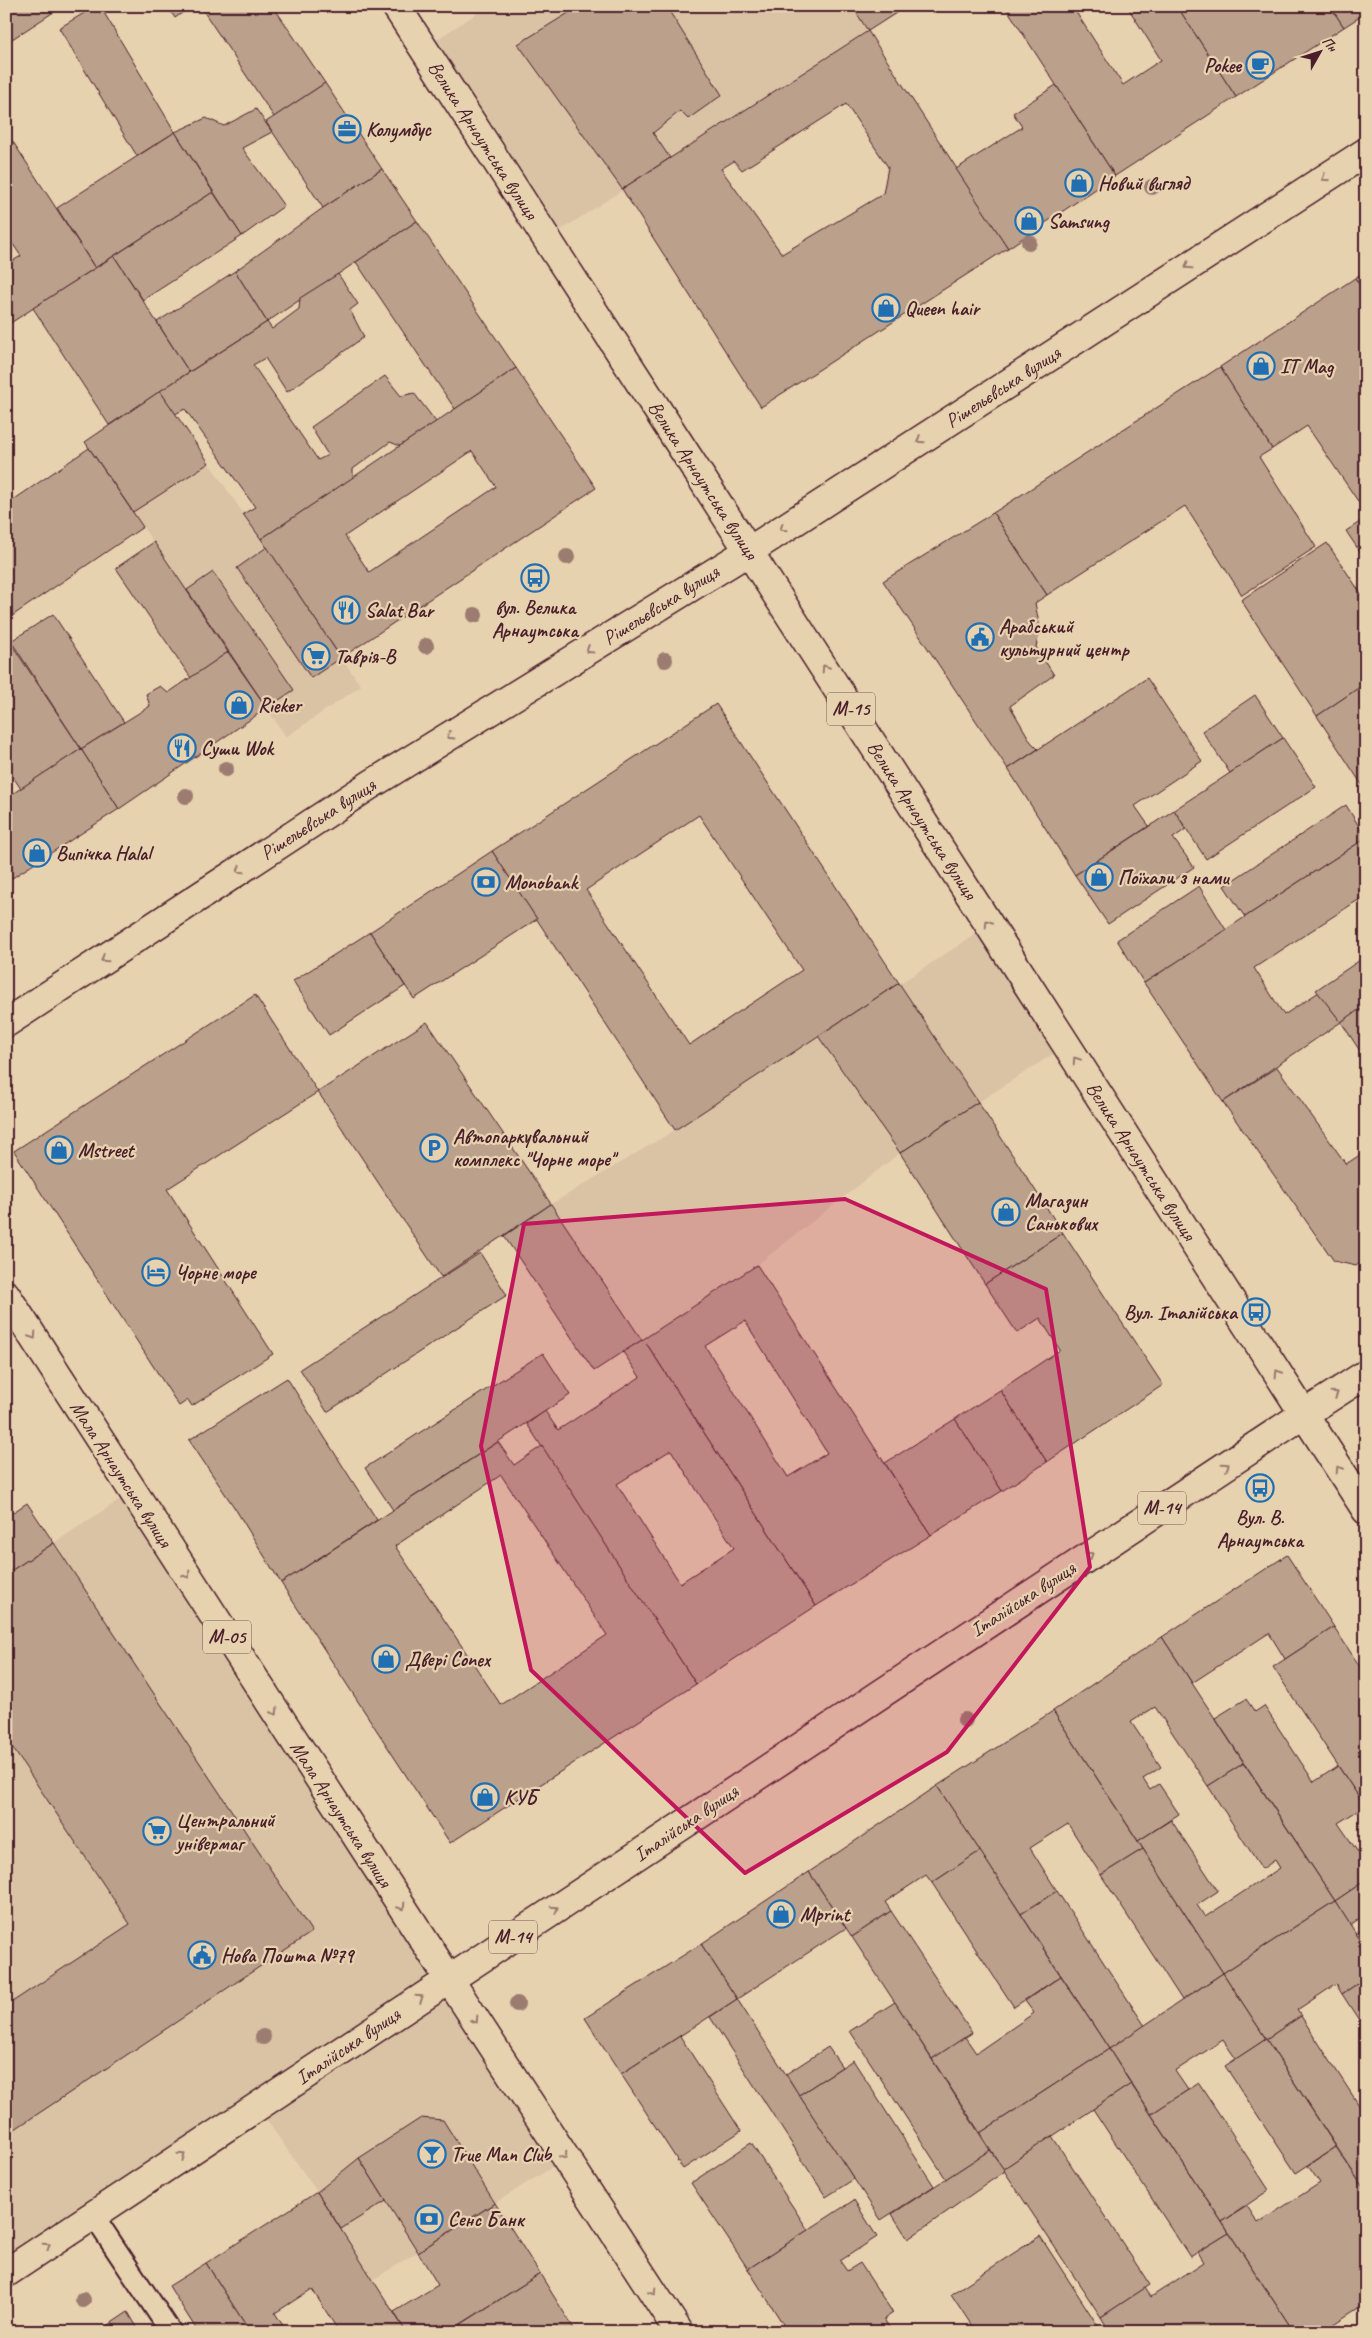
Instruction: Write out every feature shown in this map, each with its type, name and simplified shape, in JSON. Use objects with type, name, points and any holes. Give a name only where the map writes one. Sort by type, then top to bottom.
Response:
[{"type":"main road","name":"Велика Арнаутська вулиця","points":[[396,6],[1366,1510]]},
{"type":"main road","name":"Рішельєвська вулиця","points":[[6,1023],[370,786],[749,551],[1366,152]]},
{"type":"main road","name":"Мала Арнаутська вулиця","points":[[6,1295],[679,2332]]},
{"type":"main road","name":"Італійська вулиця","points":[[6,2273],[1366,1374]]},
{"type":"lane","points":[[93,2215],[171,2332]]},
{"type":"highlighted area","points":[[845,1199],[1046,1289],[1090,1567],[947,1752],[745,1873],[531,1670],[481,1446],[524,1224]]},
{"type":"shaded area","points":[[488,6],[852,6],[868,31],[555,234],[431,43]]},
{"type":"shaded area","points":[[160,391],[361,686],[286,737],[85,442]]},
{"type":"shaded area","points":[[988,926],[1064,1047],[900,1153],[757,1265],[642,1340],[551,1204],[675,1130]]},
{"type":"shaded area","points":[[127,1495],[437,1979],[13,2261],[6,2250],[6,1574]]},
{"type":"shaded area","points":[[448,1987],[559,2163],[373,2280],[317,2192],[260,2111]]},
{"type":"building","points":[[6,6],[63,6],[6,43]]},
{"type":"building","points":[[96,6],[100,6],[175,132],[137,156],[59,28]]},
{"type":"building","points":[[167,6],[192,6],[175,18]]},
{"type":"building","points":[[200,6],[273,6],[325,83],[274,117]]},
{"type":"building","points":[[580,6],[666,6],[722,95],[688,119],[680,111],[653,133],[670,158],[622,189],[518,44]]},
{"type":"building","points":[[852,6],[907,6],[868,31]]},
{"type":"building","points":[[1005,6],[1072,6],[1123,85],[1161,60],[1127,6],[1177,6],[1236,97],[1115,176]]},
{"type":"building","points":[[1177,6],[1330,6],[1344,27],[1236,97]]},
{"type":"building","points":[[1330,6],[1366,6],[1366,13],[1344,27]]},
{"type":"building","points":[[868,31],[1008,248],[761,407],[622,189]],"holes":[[[846,104],[888,167],[883,194],[782,254],[721,169],[734,161],[742,170]]]},
{"type":"building","points":[[325,83],[382,169],[323,208],[266,122]]},
{"type":"building","points":[[1056,85],[1115,176],[1008,248],[956,169],[1022,127],[1013,113]]},
{"type":"building","points":[[256,109],[272,132],[242,148],[284,206],[242,236],[175,132],[206,118],[224,126]]},
{"type":"building","points":[[6,131],[95,268],[6,326],[6,265],[21,256],[6,234]]},
{"type":"building","points":[[175,132],[213,192],[95,268],[57,208]]},
{"type":"building","points":[[382,169],[417,221],[267,322],[235,271],[323,208]]},
{"type":"building","points":[[213,192],[242,236],[143,300],[114,256]]},
{"type":"building","points":[[417,221],[516,368],[455,409],[356,262]]},
{"type":"building","points":[[114,256],[189,372],[109,425],[33,308]]},
{"type":"building","points":[[235,271],[267,322],[189,372],[157,322]]},
{"type":"building","points":[[1366,271],[1366,294],[1355,278]]},
{"type":"building","points":[[338,274],[358,304],[350,310],[364,337],[287,392],[265,358],[253,365],[318,460],[328,455],[311,427],[385,376],[401,396],[414,393],[436,422],[400,446],[390,442],[353,469],[353,478],[261,539],[243,514],[255,507],[185,409],[175,414],[160,391],[267,322],[272,329],[299,309],[300,298]]},
{"type":"building","points":[[1355,278],[1366,294],[1366,513],[1307,426],[1272,449],[1220,367]]},
{"type":"building","points":[[1220,367],[1272,449],[1259,457],[1316,547],[1242,595],[1185,506],[1047,595],[993,513]]},
{"type":"building","points":[[516,368],[596,488],[341,658],[261,539]],"holes":[[[472,451],[496,487],[369,572],[345,536]]]},
{"type":"building","points":[[160,391],[209,463],[133,512],[85,442]]},
{"type":"building","points":[[89,448],[143,527],[6,620],[6,505]]},
{"type":"building","name":"Арабський культурний центр","points":[[993,513],[1047,595],[1035,603],[1040,628],[1036,647],[1054,675],[1010,706],[1031,742],[1038,749],[1008,769],[883,581]]},
{"type":"building","points":[[1366,518],[1366,556],[1364,558],[1346,531]]},
{"type":"building","points":[[154,542],[228,652],[191,678],[116,568]]},
{"type":"building","points":[[1327,543],[1366,601],[1366,683],[1317,716],[1241,600]]},
{"type":"building","points":[[267,547],[341,658],[311,678],[237,568]]},
{"type":"building","points":[[213,572],[294,690],[267,708],[187,590]]},
{"type":"building","points":[[53,614],[124,722],[81,749],[11,641]]},
{"type":"building","points":[[6,636],[81,749],[21,789],[6,766]]},
{"type":"building","points":[[228,652],[267,708],[119,809],[81,749],[150,706],[146,694],[160,686],[168,693]]},
{"type":"building","points":[[1147,678],[1202,761],[1135,806],[1149,826],[1075,875],[1008,769]]},
{"type":"building","points":[[1366,683],[1366,791],[1317,716]]},
{"type":"building","points":[[1255,695],[1283,738],[1230,773],[1202,731]]},
{"type":"building","points":[[716,704],[899,983],[675,1130],[492,851]],"holes":[[[699,815],[802,970],[689,1045],[586,890]]]},
{"type":"building","points":[[1283,738],[1316,787],[1206,859],[1174,810]]},
{"type":"building","points":[[81,749],[119,809],[6,882],[6,798]]},
{"type":"building","points":[[1346,805],[1366,838],[1245,917],[1224,886]]},
{"type":"building","points":[[1174,810],[1186,829],[1173,838],[1194,867],[1108,924],[1075,875]]},
{"type":"building","points":[[1366,838],[1366,895],[1254,968],[1284,1015],[1319,992],[1341,1022],[1223,1102],[1144,983]]},
{"type":"building","points":[[492,851],[537,919],[414,999],[370,932]]},
{"type":"building","points":[[1199,886],[1226,930],[1144,983],[1117,940]]},
{"type":"building","points":[[370,932],[405,986],[329,1035],[293,981]]},
{"type":"building","points":[[1366,956],[1366,1006],[1341,1022],[1316,990]]},
{"type":"building","points":[[899,983],[978,1102],[900,1153],[818,1036]]},
{"type":"building","name":"Чорне море","points":[[255,995],[318,1092],[167,1189],[273,1354],[192,1406],[188,1400],[179,1406],[14,1151]]},
{"type":"building","points":[[1360,1009],[1366,1018],[1366,1060],[1341,1022]]},
{"type":"building","name":"Автопаркувальний комплекс \"Чорне море\"","points":[[427,1022],[551,1204],[441,1277],[318,1092]]},
{"type":"building","points":[[1277,1067],[1346,1164],[1366,1151],[1366,1258],[1356,1266],[1334,1261],[1223,1102]]},
{"type":"building","points":[[978,1102],[1063,1233],[985,1284],[900,1153]]},
{"type":"building","points":[[551,1204],[642,1340],[594,1371],[504,1236]]},
{"type":"building","points":[[1063,1233],[1163,1385],[1047,1462],[1000,1390],[1060,1350],[1040,1318],[1017,1333],[985,1284]]},
{"type":"building","points":[[480,1253],[507,1295],[327,1412],[300,1369]]},
{"type":"building","points":[[757,1265],[931,1535],[816,1606],[648,1346],[642,1340]],"holes":[[[745,1321],[827,1453],[788,1477],[705,1346]]]},
{"type":"building","points":[[642,1340],[648,1346],[816,1606],[696,1684],[527,1424],[545,1411],[558,1430],[640,1377],[623,1352]],"holes":[[[671,1450],[734,1548],[680,1583],[617,1484]]]},
{"type":"building","points":[[543,1353],[570,1395],[393,1510],[365,1468]]},
{"type":"building","points":[[287,1378],[377,1520],[281,1583],[236,1510],[189,1440]]},
{"type":"building","points":[[1000,1390],[1047,1462],[1002,1491],[955,1419]]},
{"type":"building","points":[[955,1419],[1002,1491],[931,1535],[885,1463]]},
{"type":"building","points":[[498,1442],[514,1465],[542,1446],[696,1684],[450,1843],[281,1583]],"holes":[[[501,1475],[607,1635],[501,1705],[395,1546]]]},
{"type":"building","points":[[27,1503],[54,1543],[6,1574],[6,1517]]},
{"type":"building","name":"Центральний універмаг","points":[[54,1543],[312,1932],[6,2135],[6,2006],[130,1924],[6,1738],[6,1574]]},
{"type":"building","points":[[1287,1555],[1334,1627],[1285,1659],[1269,1633],[1192,1683],[1162,1637]]},
{"type":"building","points":[[1334,1627],[1366,1676],[1366,1808],[1273,1667]]},
{"type":"building","points":[[1162,1637],[1244,1763],[1208,1786],[1155,1707],[1131,1722],[1161,1767],[1143,1779],[1150,1790],[1159,1784],[1179,1814],[1138,1841],[1053,1711]]},
{"type":"building","points":[[1246,1699],[1255,1712],[1264,1706],[1314,1782],[1338,1766],[1365,1806],[1338,1823],[1366,1864],[1366,1880],[1335,1901],[1215,1718]]},
{"type":"building","points":[[1053,1711],[1143,1849],[1101,1875],[1068,1824],[1030,1848],[1057,1891],[1021,1914],[937,1786]]},
{"type":"building","points":[[1244,1763],[1335,1901],[1223,1973],[1138,1841],[1171,1820],[1218,1891],[1197,1905],[1205,1917],[1280,1868],[1275,1860],[1262,1869],[1208,1786]]},
{"type":"building","points":[[937,1786],[980,1851],[932,1883],[926,1875],[885,1902],[891,1911],[852,1937],[809,1872]]},
{"type":"building","points":[[1143,1849],[1223,1973],[1182,2000],[1101,1875]]},
{"type":"building","points":[[980,1851],[1061,1976],[1014,2007],[932,1883]]},
{"type":"building","points":[[809,1872],[846,1928],[737,1999],[701,1944]]},
{"type":"building","points":[[1366,1880],[1366,1914],[1350,1925],[1335,1901]]},
{"type":"building","points":[[1057,1891],[1145,2026],[1109,2049],[1021,1914]]},
{"type":"building","points":[[1335,1901],[1366,1949],[1366,1978],[1342,1994],[1336,1984],[1297,2010],[1301,2016],[1266,2039],[1223,1973]]},
{"type":"building","points":[[891,1911],[972,2033],[932,2059],[852,1937]]},
{"type":"building","points":[[1366,1927],[1366,1949],[1355,1934]]},
{"type":"building","points":[[701,1944],[737,1999],[621,2074],[585,2018]]},
{"type":"building","points":[[1223,1973],[1266,2039],[1236,2059],[1223,2040],[1175,2071],[1188,2090],[1151,2114],[1109,2049]]},
{"type":"building","points":[[1061,1976],[1109,2049],[980,2133],[932,2059],[965,2037],[976,2053],[1034,2013],[1025,2001]]},
{"type":"building","points":[[1366,1978],[1366,2031],[1342,1994]]},
{"type":"building","points":[[737,1999],[854,2179],[826,2197],[710,2017]]},
{"type":"building","points":[[895,2002],[990,2150],[946,2179],[850,2031]]},
{"type":"building","points":[[1301,2016],[1366,2116],[1366,2192],[1266,2039]]},
{"type":"building","points":[[680,2036],[741,2131],[683,2169],[621,2074]]},
{"type":"building","points":[[1266,2039],[1336,2147],[1296,2173],[1225,2066]]},
{"type":"building","points":[[828,2047],[842,2067],[799,2095],[786,2074]]},
{"type":"building","points":[[1109,2049],[1131,2084],[1003,2169],[980,2133]]},
{"type":"building","points":[[853,2060],[934,2186],[881,2220],[799,2095]]},
{"type":"building","points":[[1199,2083],[1269,2190],[1222,2222],[1151,2114]]},
{"type":"building","points":[[1131,2084],[1229,2233],[1190,2257],[1093,2109]]},
{"type":"building","points":[[421,2118],[443,2120],[495,2203],[418,2252],[359,2158]]},
{"type":"building","points":[[1052,2136],[1150,2285],[1101,2317],[1003,2169]]},
{"type":"building","points":[[751,2143],[808,2230],[748,2269],[691,2183]]},
{"type":"building","points":[[1336,2147],[1366,2192],[1366,2303],[1321,2332],[1294,2332],[1222,2222],[1247,2206],[1258,2223],[1320,2183],[1308,2166]]},
{"type":"building","points":[[990,2150],[1005,2171],[908,2239],[892,2214]]},
{"type":"building","points":[[359,2158],[386,2201],[341,2229],[317,2192]]},
{"type":"building","points":[[317,2192],[406,2332],[339,2332],[312,2289],[275,2313],[287,2332],[250,2332],[206,2263]]},
{"type":"building","points":[[854,2200],[877,2237],[840,2261],[847,2271],[860,2263],[893,2313],[884,2319],[892,2332],[788,2332],[748,2269]]},
{"type":"building","points":[[495,2203],[540,2274],[448,2332],[406,2332],[394,2312],[438,2285],[418,2252]]},
{"type":"building","points":[[1229,2233],[1294,2332],[1110,2332],[1101,2317],[1145,2288],[1151,2297],[1204,2262],[1198,2252]]},
{"type":"building","points":[[1040,2236],[1102,2332],[976,2332],[951,2294]]},
{"type":"building","points":[[206,2263],[250,2332],[198,2332],[169,2286]]},
{"type":"building","points":[[540,2274],[576,2332],[457,2332],[455,2328]]},
{"type":"building","points":[[128,2312],[140,2332],[98,2332]]},
{"type":"place","name":"Pokee","points":[[1260,65]]},
{"type":"place","name":"Колумбус","points":[[347,129]]},
{"type":"place","name":"Новий вигляд","points":[[1079,183]]},
{"type":"place","name":"Samsung","points":[[1029,221]]},
{"type":"place","name":"Queen hair","points":[[886,308]]},
{"type":"place","name":"IT Mag","points":[[1261,366]]},
{"type":"place","name":"вул. Велика Арнаутська","points":[[535,578]]},
{"type":"place","name":"Salat Bar","points":[[346,610]]},
{"type":"place","name":"Арабський культурний центр","points":[[980,637]]},
{"type":"place","name":"Таврія-В","points":[[316,656]]},
{"type":"place","name":"Rieker","points":[[239,705]]},
{"type":"place","name":"Суши Wok","points":[[182,748]]},
{"type":"place","name":"Випічка Halal","points":[[37,853]]},
{"type":"place","name":"Поїхали з нами","points":[[1099,877]]},
{"type":"place","name":"Monobank","points":[[486,882]]},
{"type":"place","name":"Автопаркувальний комплекс \"Чорне море\"","points":[[434,1148]]},
{"type":"place","name":"Mstreet","points":[[59,1150]]},
{"type":"place","name":"Магазин Санькових","points":[[1006,1212]]},
{"type":"place","name":"Чорне море","points":[[156,1272]]},
{"type":"place","name":"Вул. Італійська","points":[[1256,1312]]},
{"type":"place","name":"Вул. В. Арнаутська","points":[[1260,1488]]},
{"type":"place","name":"Двері Conex","points":[[386,1659]]},
{"type":"place","name":"КУБ","points":[[485,1797]]},
{"type":"place","name":"Центральний універмаг","points":[[157,1831]]},
{"type":"place","name":"Mprint","points":[[781,1914]]},
{"type":"place","name":"Нова Пошта №79","points":[[202,1955]]},
{"type":"place","name":"True Man Club","points":[[432,2154]]},
{"type":"place","name":"Сенс Банк","points":[[429,2219]]}]
